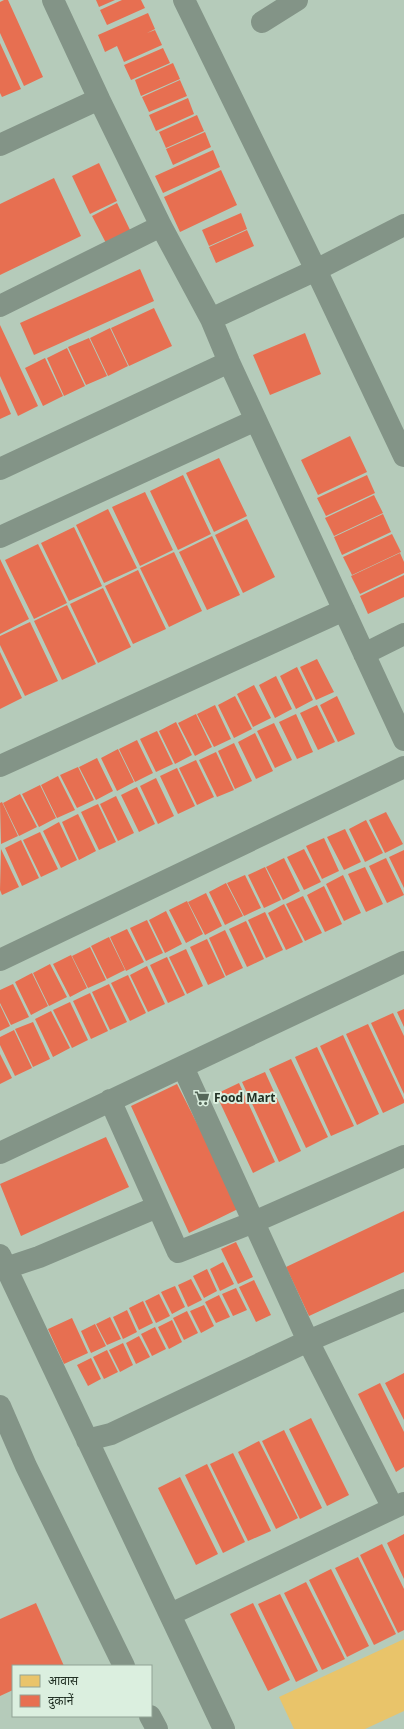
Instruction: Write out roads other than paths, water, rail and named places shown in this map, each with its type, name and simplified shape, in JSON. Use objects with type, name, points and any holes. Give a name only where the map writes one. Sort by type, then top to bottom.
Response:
[{"type":"street","points":[[53,0],[161,226],[211,319],[229,362],[404,740]]},
{"type":"street","points":[[184,0],[316,270],[404,456]]},
{"type":"street","points":[[262,22],[297,0]]},
{"type":"street","points":[[0,144],[99,99]]},
{"type":"street","points":[[211,319],[316,270],[404,225]]},
{"type":"street","points":[[0,306],[161,226]]},
{"type":"street","points":[[0,469],[229,362]]},
{"type":"street","points":[[0,537],[256,420]]},
{"type":"street","points":[[0,766],[344,610]]},
{"type":"street","points":[[364,654],[404,634]]},
{"type":"street","points":[[0,960],[404,767]]},
{"type":"street","points":[[0,1153],[404,962]]},
{"type":"street","points":[[171,1614],[399,1506],[308,1341],[183,1067]]},
{"type":"street","points":[[110,1100],[178,1252],[254,1222],[404,1156]]},
{"type":"street","points":[[157,1206],[39,1256],[3,1261],[224,1729]]},
{"type":"street","points":[[87,1440],[111,1434],[308,1341],[404,1300]]},
{"type":"street","points":[[0,1406],[26,1466],[124,1665]]},
{"type":"place","name":"Food Mart","points":[[202,1098]]}]
